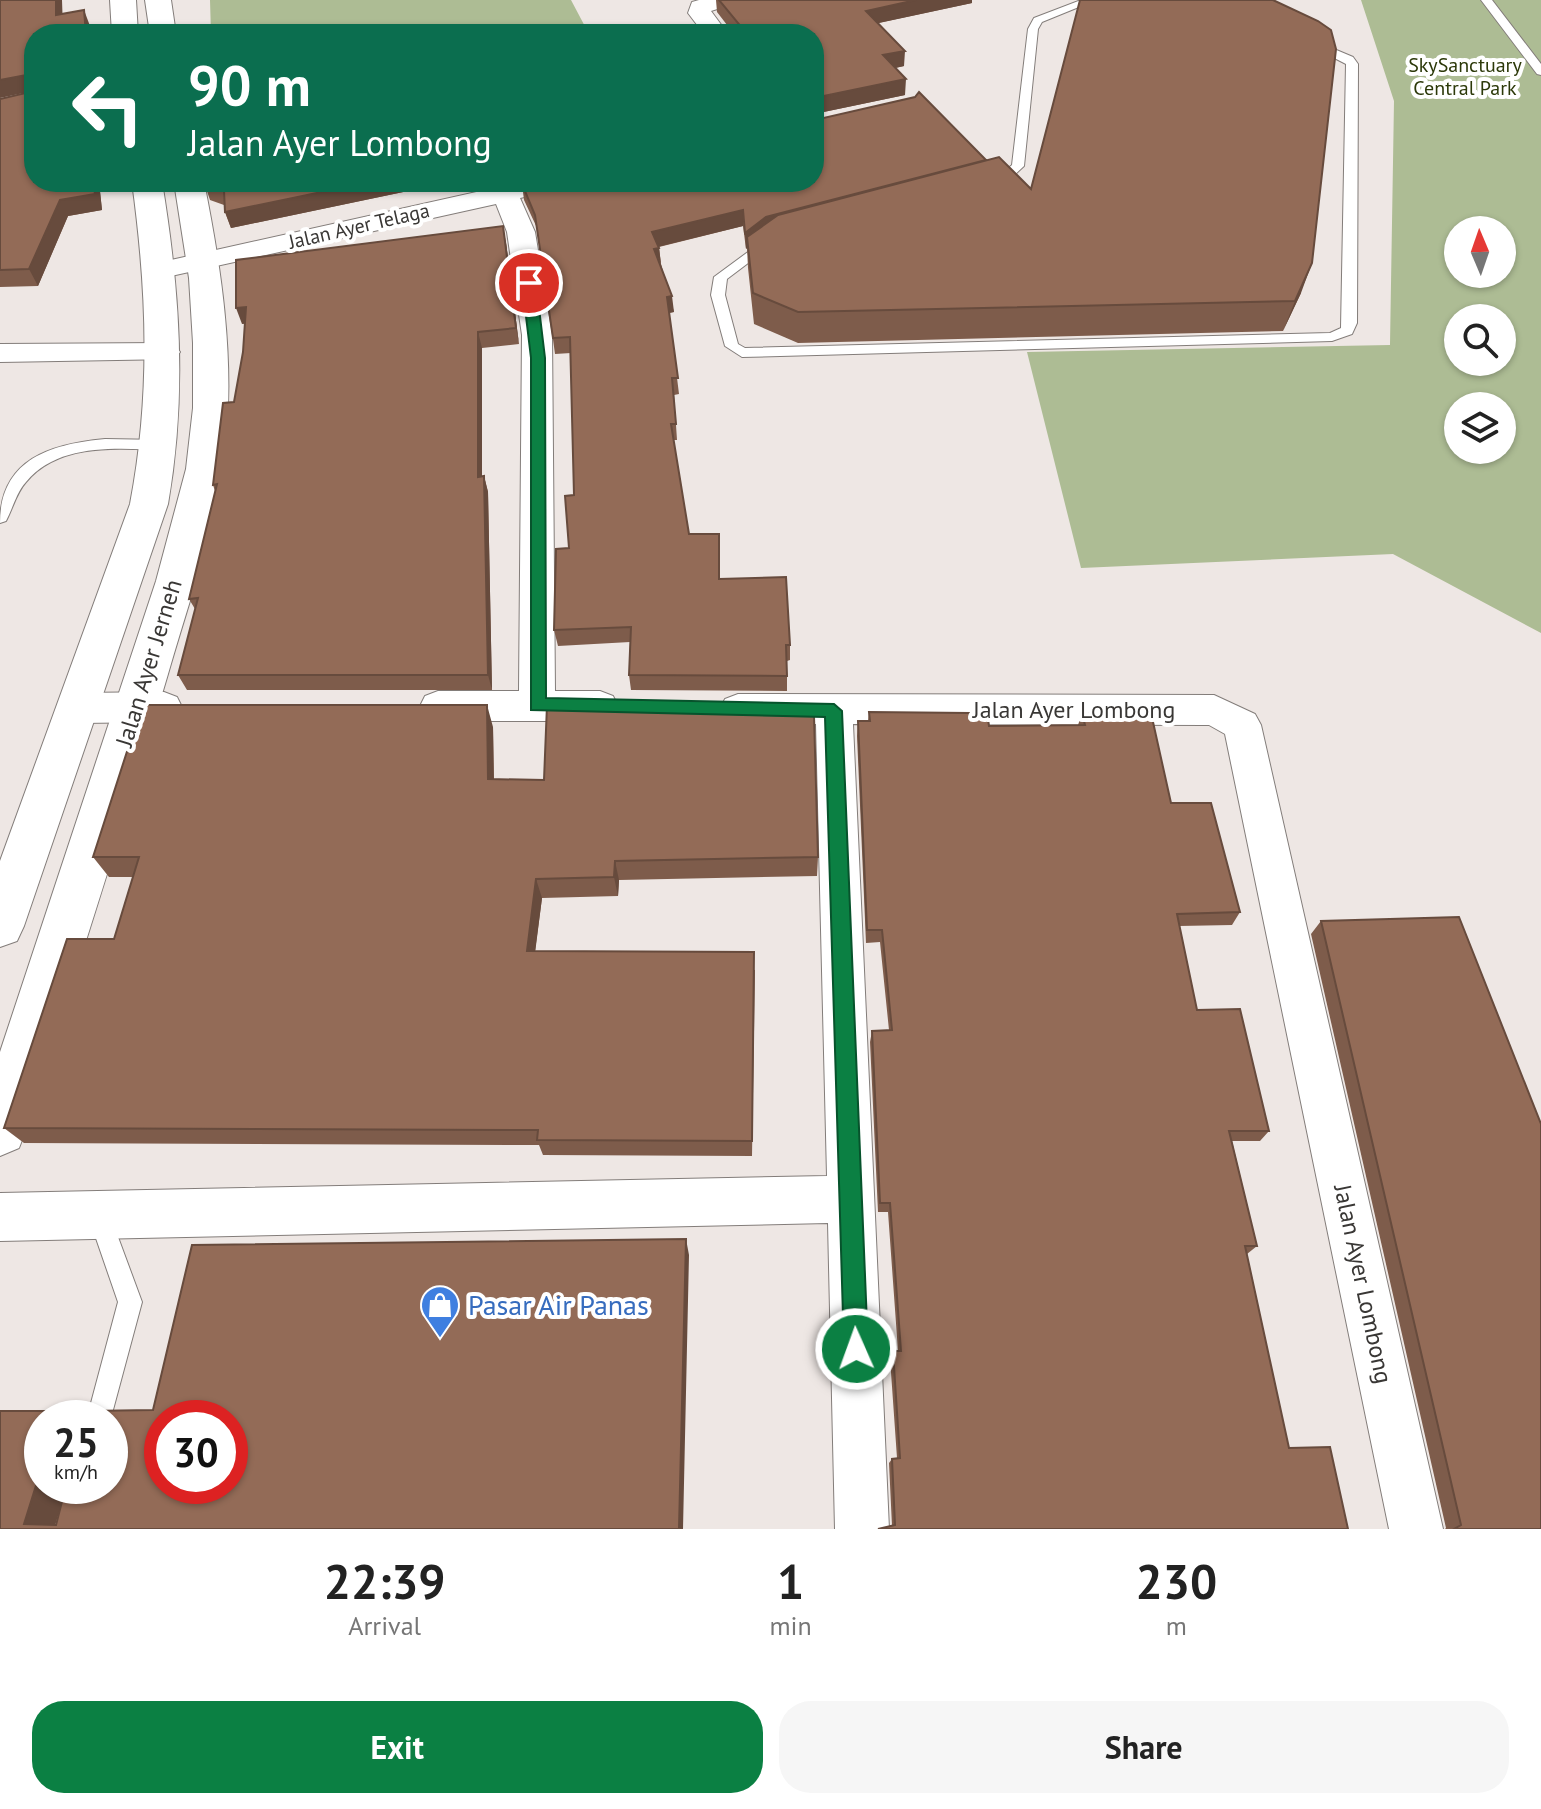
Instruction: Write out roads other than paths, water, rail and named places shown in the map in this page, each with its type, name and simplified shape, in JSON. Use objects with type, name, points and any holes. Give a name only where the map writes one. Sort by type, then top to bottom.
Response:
[{"type":"main road","points":[[123,0],[124,24]]},
{"type":"main road","points":[[158,0],[162,24]]},
{"type":"main road","points":[[0,926],[79,708],[127,558],[149,504],[162,445],[165,352],[162,270],[149,192]]},
{"type":"main road","name":"Jalan Ayer Jerneh","points":[[0,1130],[137,707],[184,547],[208,442],[211,347],[205,260],[191,192]]},
{"type":"street","points":[[708,24],[699,13],[707,3],[722,0]]},
{"type":"street","name":"Jalan Ayer Telaga","points":[[162,270],[514,192]]},
{"type":"street","points":[[505,194],[521,232],[537,335],[537,705]]},
{"type":"street","points":[[0,353],[165,352]]},
{"type":"street","points":[[399,706],[631,707]]},
{"type":"street","points":[[79,708],[198,707]]},
{"type":"street","name":"Jalan Ayer Lombong","points":[[709,708],[834,711],[1214,710],[1242,725],[1416,1529]]},
{"type":"street","points":[[834,711],[862,1529]]},
{"type":"street","points":[[0,1217],[851,1199]]},
{"type":"lane","points":[[975,185],[1004,178],[1018,166],[1033,29],[1038,20],[1091,0]]},
{"type":"lane","points":[[1486,0],[1541,72]]},
{"type":"lane","points":[[787,235],[762,244],[721,277],[718,295],[732,346],[742,353],[1316,338],[1347,331],[1350,323],[1352,64],[1349,59],[1295,35]]},
{"type":"lane","points":[[0,517],[19,478],[38,460],[63,450],[162,445]]},
{"type":"lane","points":[[99,1216],[130,1302],[104,1400]]},
{"type":"place","name":"Pasar Air Panas","points":[[440,1339]]},
{"type":"park label","name":"SkySanctuary Central Park","points":[[1465,76]]}]
